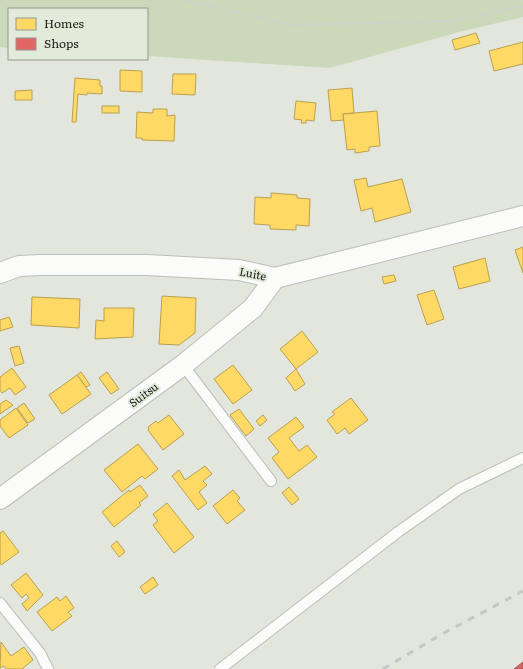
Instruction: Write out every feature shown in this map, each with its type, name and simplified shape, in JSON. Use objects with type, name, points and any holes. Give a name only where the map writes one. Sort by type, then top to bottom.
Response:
[{"type":"street","name":"Luite","points":[[0,273],[20,266],[146,265],[239,270],[275,278],[523,216]]},
{"type":"street","name":"Suitsu","points":[[0,499],[183,365],[253,308],[275,278]]},
{"type":"lane","points":[[183,365],[271,481]]},
{"type":"lane","points":[[220,669],[398,532],[459,489],[523,458]]},
{"type":"lane","points":[[0,603],[40,653],[48,669]]},
{"type":"path","points":[[184,0],[289,26],[452,21],[523,6]]},
{"type":"green space","points":[[0,0],[523,0],[523,17],[459,32],[330,68],[148,56],[148,8],[8,8],[8,48],[0,47]]},
{"type":"building: Homes","points":[[476,33],[480,43],[455,50],[452,40]]},
{"type":"building: Homes","points":[[523,42],[523,64],[494,71],[489,51]]},
{"type":"building: Homes","points":[[120,70],[142,71],[142,92],[120,91]]},
{"type":"building: Homes","points":[[173,74],[196,74],[195,95],[172,94]]},
{"type":"building: Homes","points":[[75,78],[100,80],[102,94],[78,94],[76,122],[72,122]]},
{"type":"building: Homes","points":[[352,88],[354,113],[343,114],[344,120],[331,121],[328,90]]},
{"type":"building: Homes","points":[[32,90],[32,100],[15,100],[15,91]]},
{"type":"building: Homes","points":[[296,101],[316,103],[314,121],[306,120],[306,123],[301,123],[302,120],[294,119]]},
{"type":"building: Homes","points":[[102,106],[119,106],[119,113],[102,113]]},
{"type":"building: Homes","points":[[153,109],[167,109],[167,116],[175,115],[174,141],[142,140],[142,138],[136,138],[137,112],[153,113]]},
{"type":"building: Homes","points":[[377,111],[380,146],[369,147],[369,151],[355,153],[355,149],[347,150],[343,114]]},
{"type":"building: Homes","points":[[366,178],[368,187],[402,179],[411,212],[375,222],[372,208],[361,211],[354,180]]},
{"type":"building: Homes","points":[[271,193],[297,195],[297,198],[310,199],[309,226],[296,225],[296,230],[270,229],[270,225],[254,224],[255,197],[271,198]]},
{"type":"building: Homes","points":[[523,247],[523,273],[515,250]]},
{"type":"building: Homes","points":[[485,258],[490,281],[459,289],[453,267]]},
{"type":"building: Homes","points":[[394,275],[396,281],[384,284],[382,277]]},
{"type":"building: Homes","points":[[434,290],[444,319],[427,325],[417,295]]},
{"type":"building: Homes","points":[[162,296],[196,298],[195,333],[179,345],[159,344]]},
{"type":"building: Homes","points":[[32,297],[80,299],[79,328],[31,325]]},
{"type":"building: Homes","points":[[104,308],[134,308],[133,337],[95,339],[96,320],[104,321]]},
{"type":"building: Homes","points":[[9,317],[13,327],[0,331],[0,320]]},
{"type":"building: Homes","points":[[302,331],[318,352],[296,369],[280,349]]},
{"type":"building: Homes","points":[[19,346],[24,363],[15,366],[10,348]]},
{"type":"building: Homes","points":[[233,365],[252,390],[233,404],[214,379]]},
{"type":"building: Homes","points":[[12,368],[26,387],[15,395],[10,388],[2,393],[0,390],[0,377]]},
{"type":"building: Homes","points":[[296,369],[305,384],[295,391],[286,378]]},
{"type":"building: Homes","points":[[81,372],[90,385],[86,387],[77,375]]},
{"type":"building: Homes","points":[[107,372],[119,389],[111,394],[99,378]]},
{"type":"building: Homes","points":[[77,375],[91,394],[62,414],[49,395]]},
{"type":"building: Homes","points":[[351,398],[368,420],[349,434],[345,428],[337,434],[327,420],[335,414],[332,412]]},
{"type":"building: Homes","points":[[6,400],[13,405],[0,414],[0,404]]},
{"type":"building: Homes","points":[[24,403],[35,419],[28,423],[17,408]]},
{"type":"building: Homes","points":[[16,408],[28,425],[9,438],[0,426],[0,420]]},
{"type":"building: Homes","points":[[239,409],[254,429],[246,436],[230,415]]},
{"type":"building: Homes","points":[[169,415],[184,434],[163,450],[148,430],[148,427],[156,421],[158,423]]},
{"type":"building: Homes","points":[[263,415],[267,420],[260,426],[256,421]]},
{"type":"building: Homes","points":[[296,417],[304,427],[289,438],[299,451],[307,445],[317,457],[288,479],[272,458],[279,452],[268,438]]},
{"type":"building: Homes","points":[[138,444],[158,469],[145,479],[142,476],[122,492],[104,470]]},
{"type":"building: Homes","points":[[205,466],[212,474],[203,481],[207,485],[199,492],[207,503],[198,510],[172,476],[179,470],[185,480]]},
{"type":"building: Homes","points":[[140,485],[148,496],[139,503],[141,505],[114,527],[102,512],[129,490],[130,492]]},
{"type":"building: Homes","points":[[289,487],[299,499],[292,505],[282,493]]},
{"type":"building: Homes","points":[[233,490],[240,498],[237,501],[245,510],[227,524],[213,506]]},
{"type":"building: Homes","points":[[167,503],[194,537],[174,553],[153,525],[158,521],[153,514]]},
{"type":"building: Homes","points":[[3,531],[19,552],[1,565],[0,533]]},
{"type":"building: Homes","points":[[117,541],[125,552],[119,557],[111,546]]},
{"type":"building: Homes","points":[[26,573],[43,595],[27,611],[22,604],[29,598],[26,594],[22,598],[11,585]]},
{"type":"building: Homes","points":[[153,577],[158,585],[145,594],[140,587]]},
{"type":"building: Homes","points":[[66,596],[74,608],[68,612],[72,616],[52,631],[37,612],[57,597],[60,601]]},
{"type":"building: Homes","points":[[1,642],[11,656],[24,647],[33,660],[22,669],[6,669],[4,666],[0,668]]},
{"type":"building: Shops","points":[[523,662],[523,669],[514,669]]},
{"type":"railway","points":[[383,669],[442,634],[523,591]]}]
